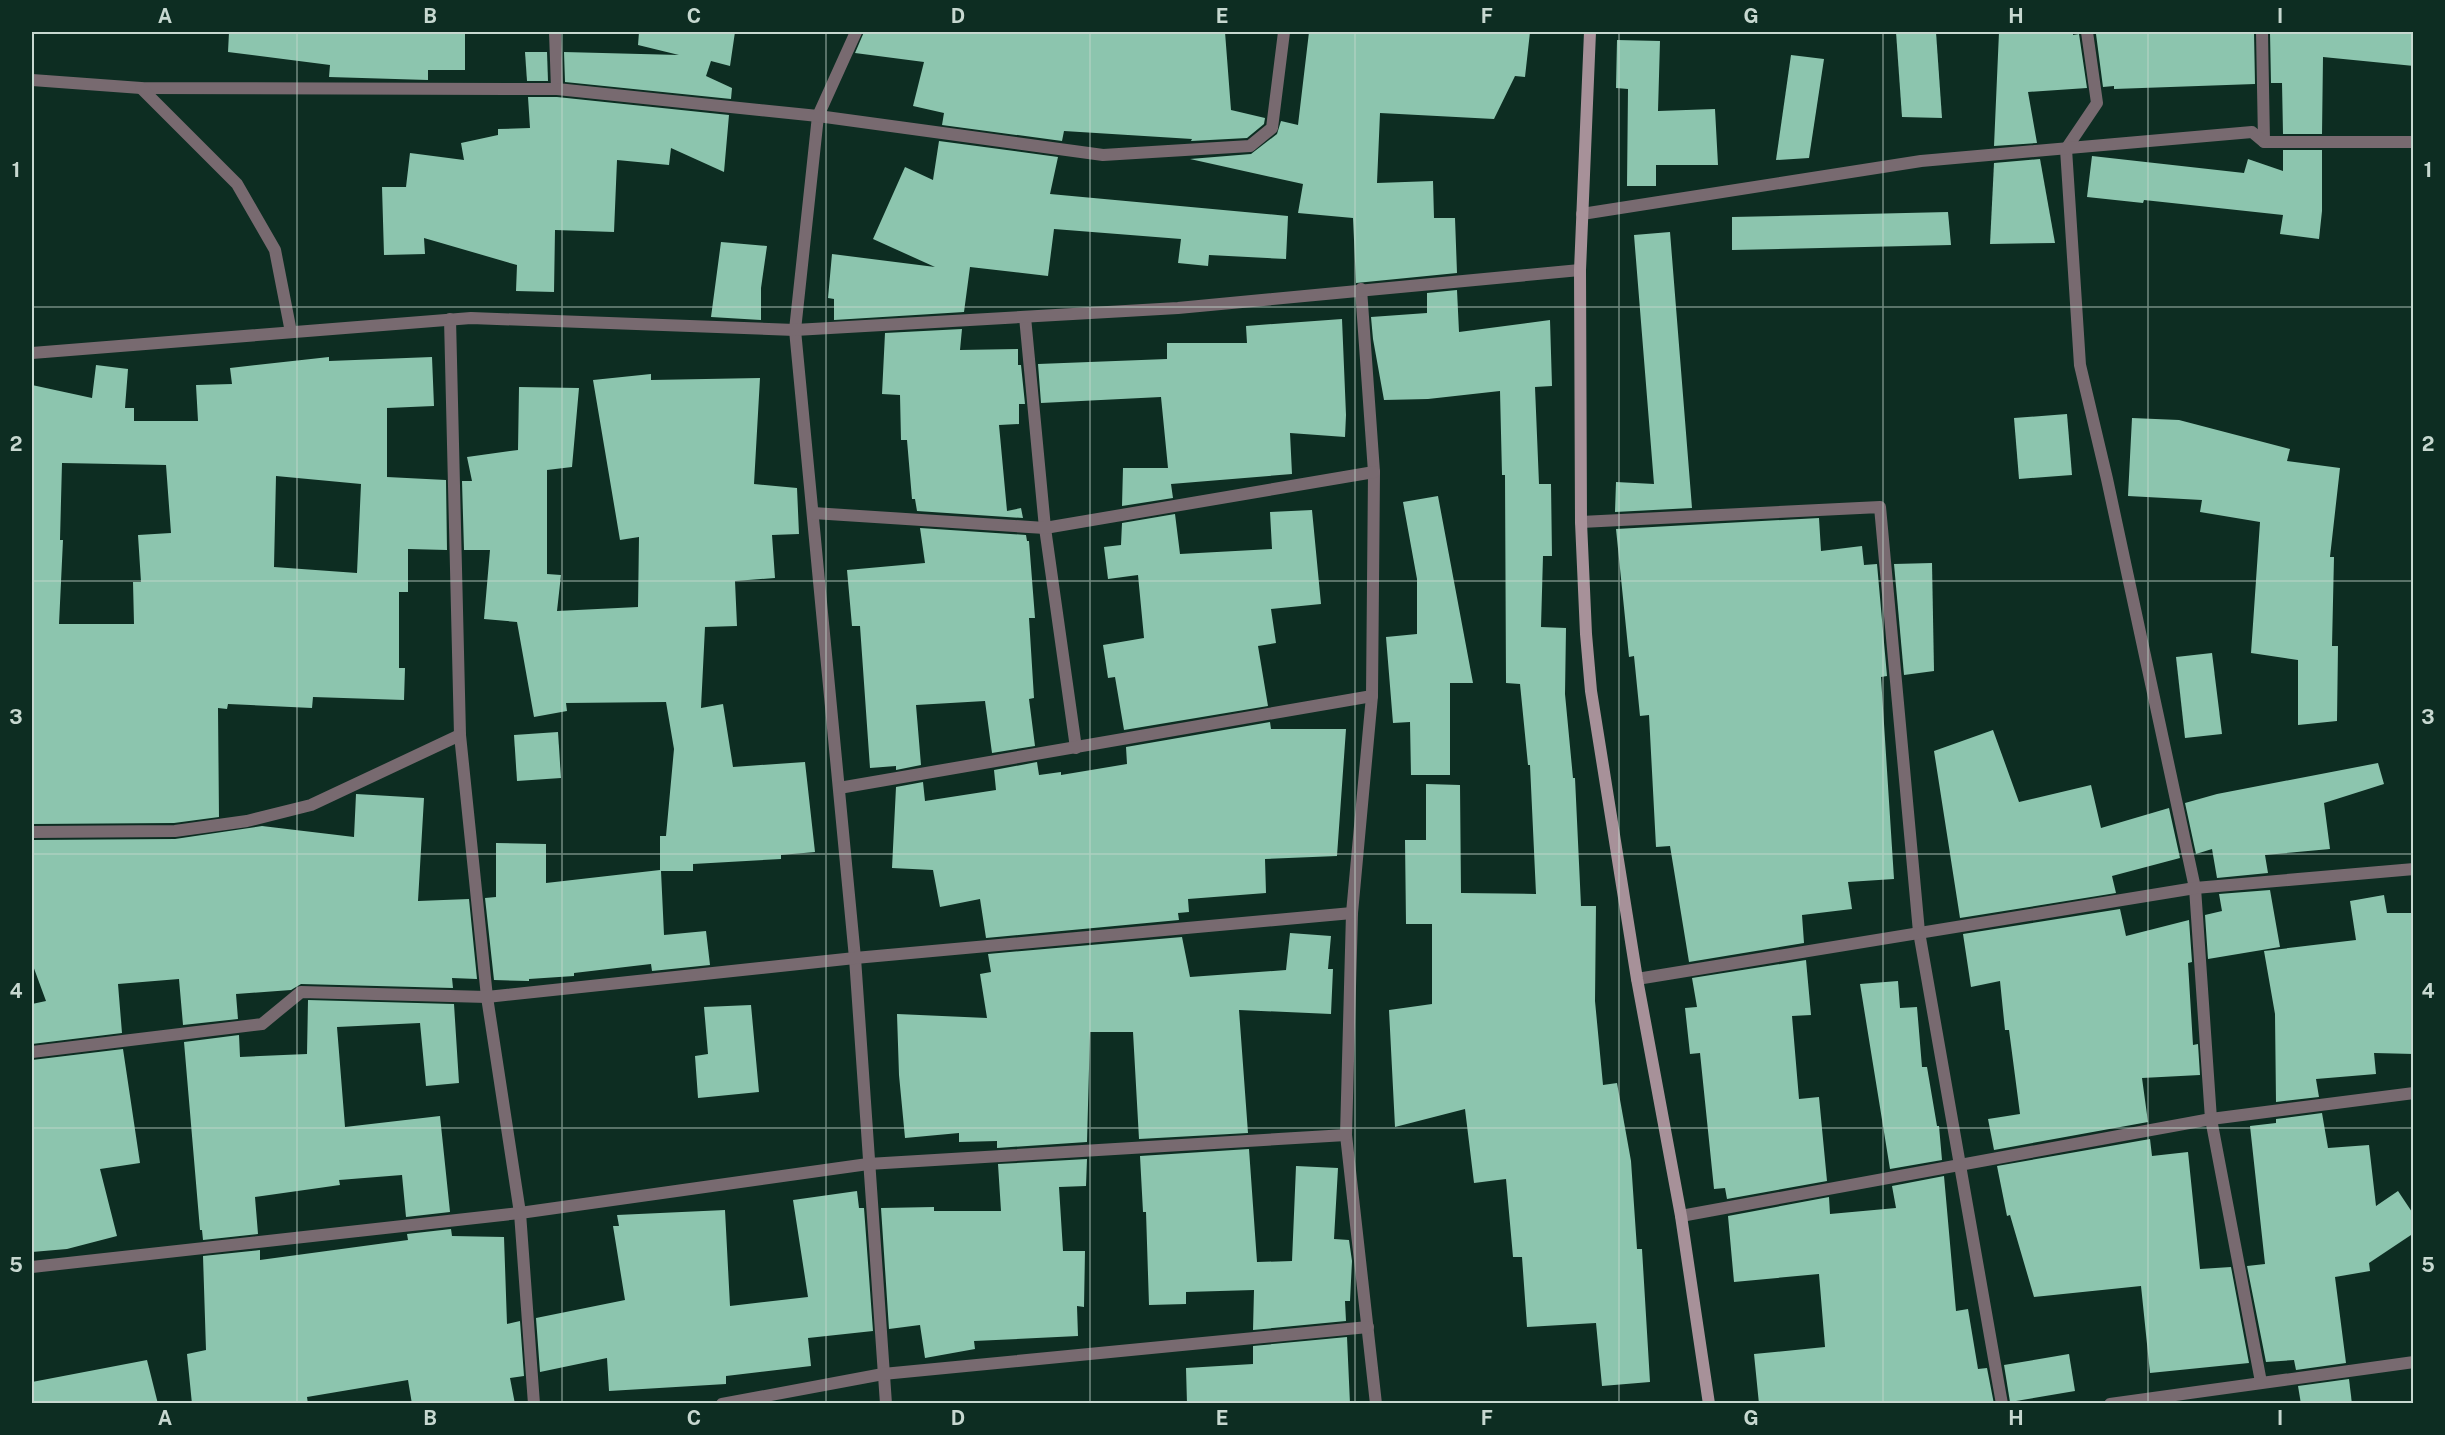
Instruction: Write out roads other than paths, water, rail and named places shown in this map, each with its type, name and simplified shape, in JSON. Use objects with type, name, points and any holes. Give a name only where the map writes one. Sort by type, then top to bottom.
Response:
[{"type":"main road","points":[[1590,32],[1580,270],[1581,522],[1586,634],[1591,691],[1637,979],[1681,1216],[1709,1404]]},
{"type":"street","points":[[555,32],[557,89]]},
{"type":"street","points":[[856,32],[818,116],[795,330],[855,958],[886,1404]]},
{"type":"street","points":[[32,80],[141,88],[557,89],[818,116],[1103,154],[1250,146],[1272,128],[1284,32]]},
{"type":"street","points":[[2087,32],[2097,104],[2067,149],[2080,365],[2107,479],[2195,888],[2211,1119],[2260,1382]]},
{"type":"street","points":[[2262,32],[2264,142]]},
{"type":"street","points":[[141,88],[237,184],[274,250],[291,332]]},
{"type":"street","points":[[1582,214],[1921,161],[2252,132],[2264,142],[2414,142]]},
{"type":"street","points":[[32,353],[471,318],[795,330],[1178,308],[1580,270]]},
{"type":"street","points":[[1362,289],[1374,472],[1372,696],[1352,912],[1346,1135],[1376,1404]]},
{"type":"street","points":[[1025,317],[1045,528],[1076,748]]},
{"type":"street","points":[[450,319],[460,735],[487,997],[520,1213],[534,1404]]},
{"type":"street","points":[[813,513],[1045,528],[1374,472]]},
{"type":"street","points":[[1581,522],[1880,507],[1919,932],[2002,1404]]},
{"type":"street","points":[[839,788],[1372,696]]},
{"type":"street","points":[[32,832],[175,831],[247,821],[310,805],[460,735]]},
{"type":"street","points":[[1637,979],[2195,888],[2414,869]]},
{"type":"street","points":[[32,1052],[262,1024],[301,992],[487,997],[855,958],[1352,912]]},
{"type":"street","points":[[1681,1216],[2211,1119],[2414,1094]]},
{"type":"street","points":[[32,1267],[520,1213],[868,1164],[1346,1135]]},
{"type":"street","points":[[722,1404],[883,1374],[1368,1326]]},
{"type":"street","points":[[2110,1404],[2414,1362]]}]
